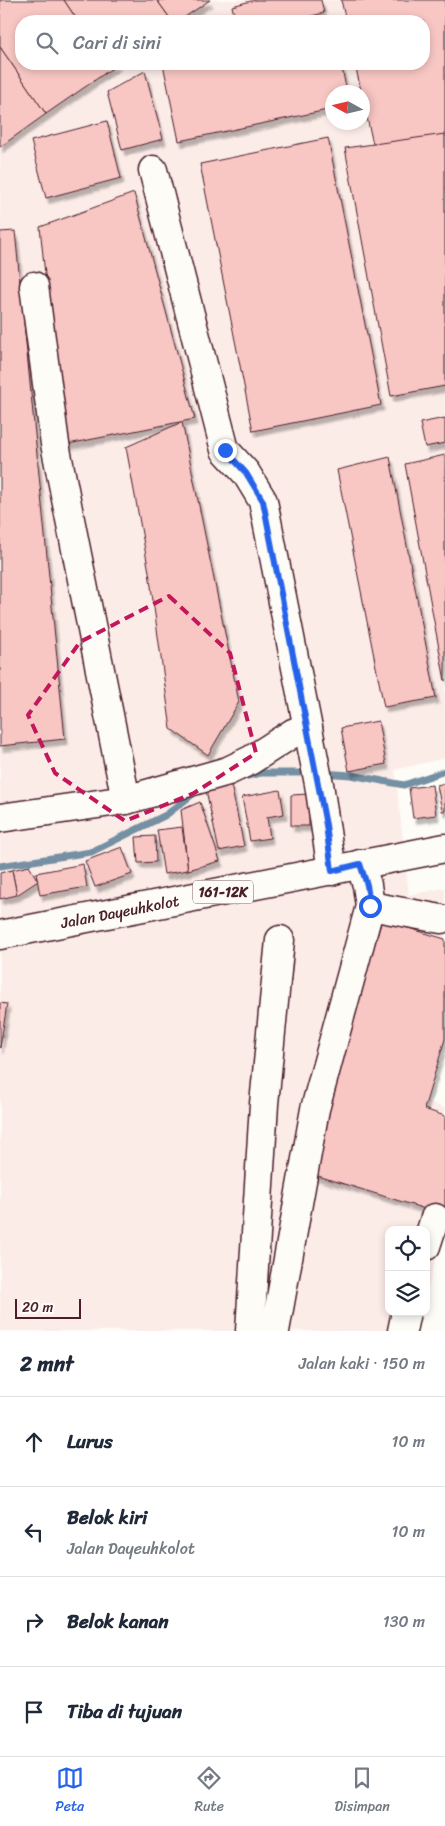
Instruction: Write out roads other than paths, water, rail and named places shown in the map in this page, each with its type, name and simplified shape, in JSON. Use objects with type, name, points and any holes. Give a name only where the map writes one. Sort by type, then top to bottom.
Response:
[{"type":"main road","points":[[153,170],[225,450],[246,473],[263,501],[308,727],[332,871]]},
{"type":"main road","points":[[34,286],[55,444],[126,800]]},
{"type":"main road","points":[[0,818],[126,800],[228,771],[251,760],[292,733],[308,727]]},
{"type":"main road","name":"Jalan Dayeuhkolot","points":[[0,935],[445,848]]},
{"type":"main road","points":[[274,1331],[315,1108],[370,906],[367,885],[360,864]]},
{"type":"main road","points":[[370,906],[441,919]]},
{"type":"main road","points":[[250,1331],[264,1104],[280,940]]},
{"type":"main road","points":[[430,1234],[435,1218]]},
{"type":"main road","points":[[402,1331],[405,1316]]},
{"type":"waterway","points":[[322,773],[351,775],[404,785],[445,771]]},
{"type":"waterway","points":[[243,777],[261,773],[311,773]]},
{"type":"waterway","points":[[0,866],[91,852],[166,815],[197,791]]}]
